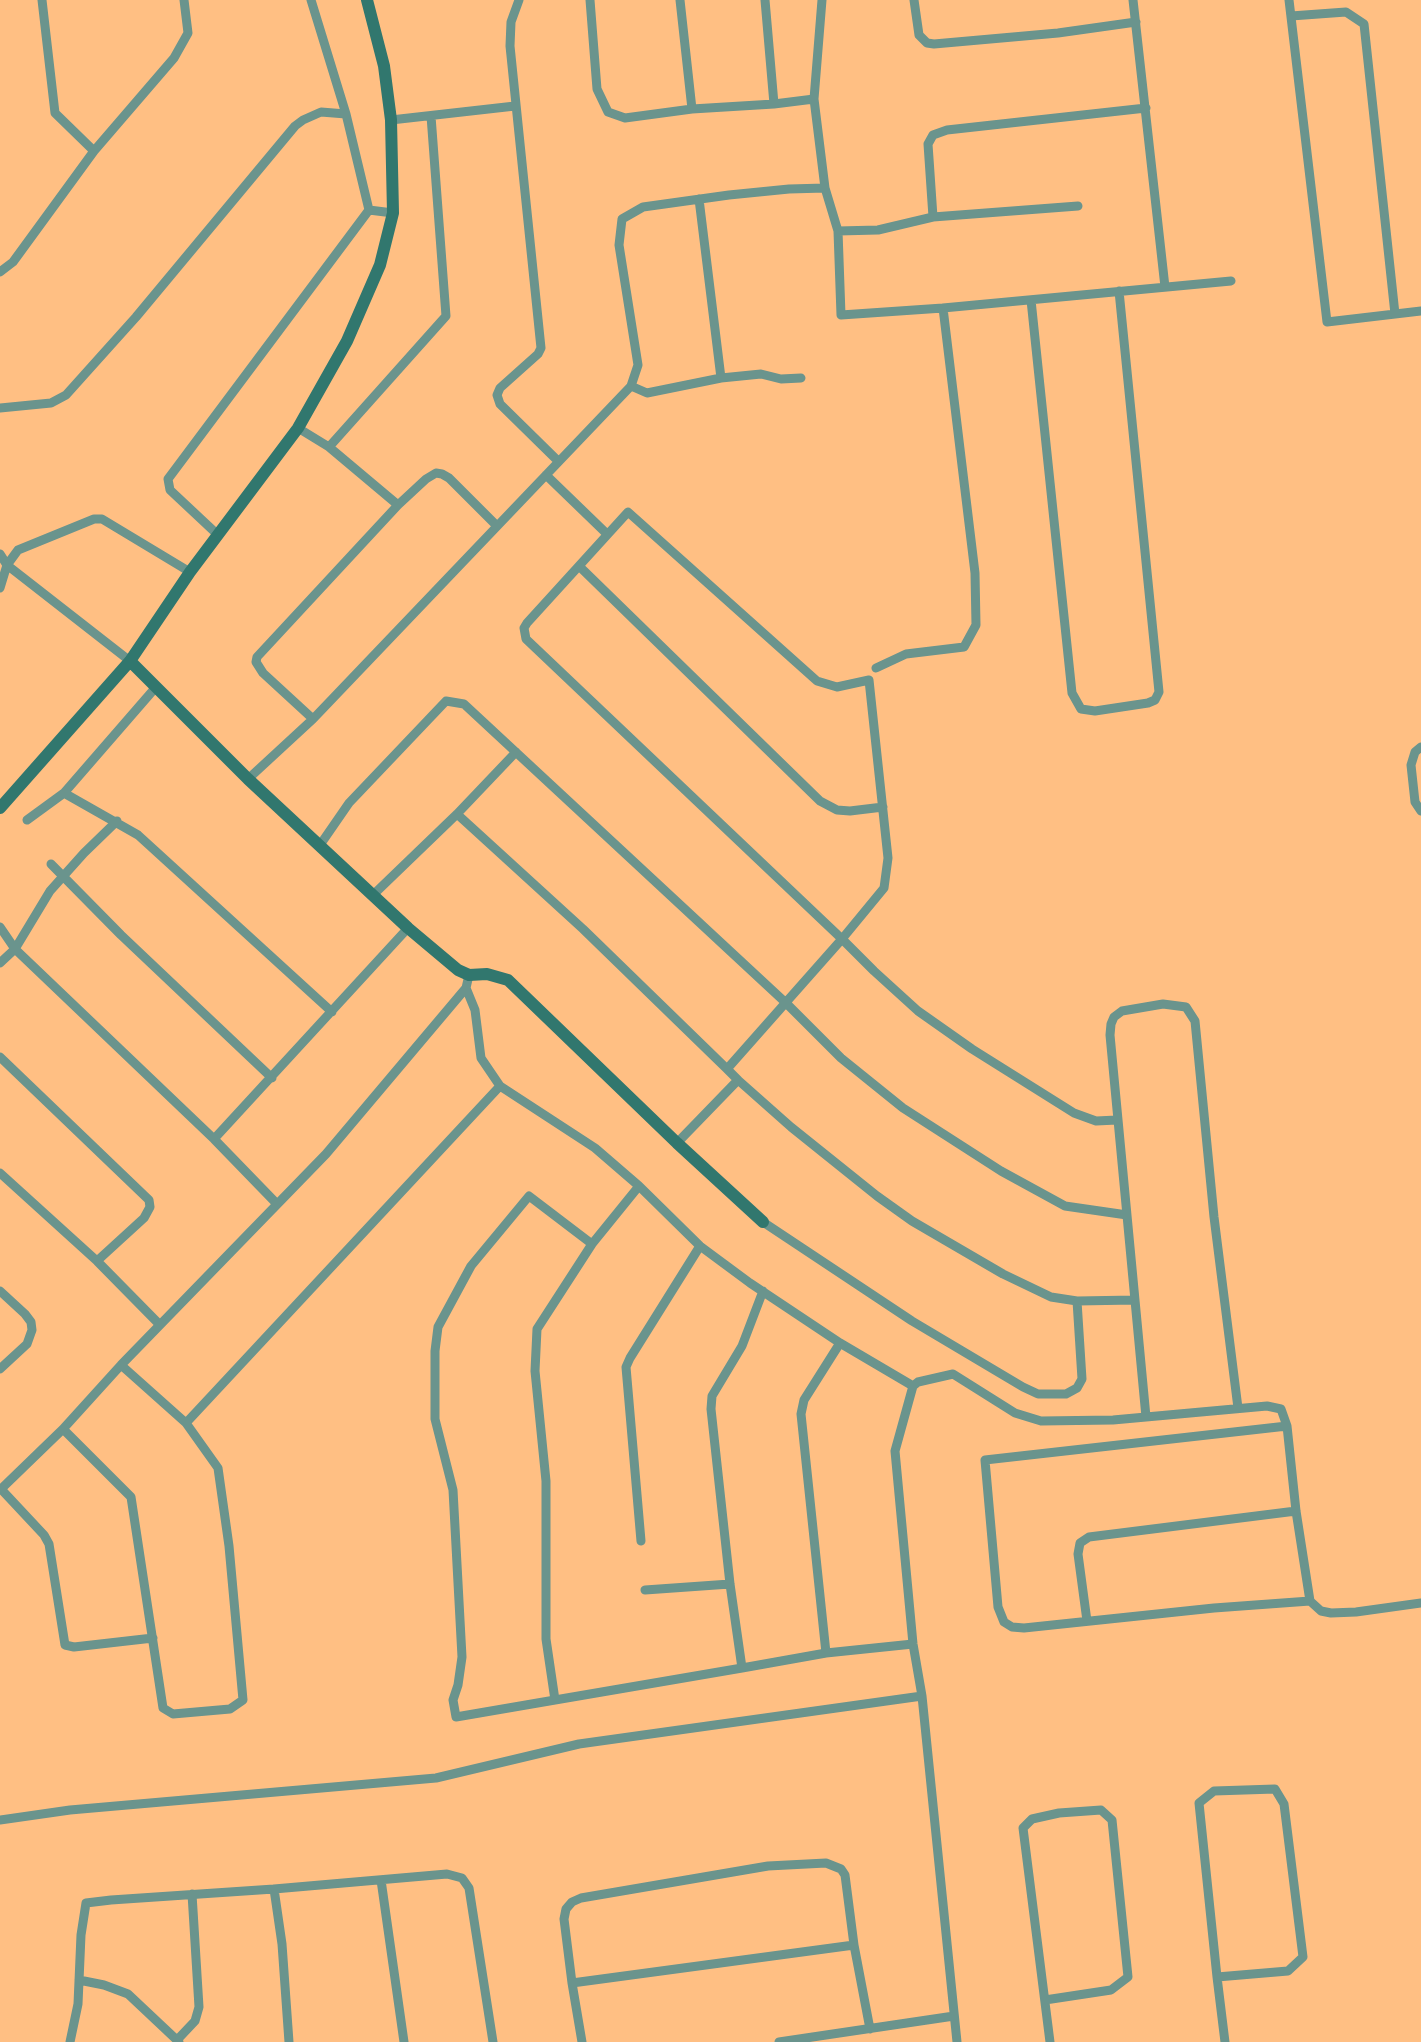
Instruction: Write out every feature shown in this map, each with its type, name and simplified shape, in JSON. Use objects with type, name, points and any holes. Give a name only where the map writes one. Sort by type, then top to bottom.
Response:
[{"type":"street","points":[[42,0],[54,113],[94,151]]},
{"type":"street","points":[[0,272],[13,262],[94,151],[174,58],[188,33],[184,0]]},
{"type":"street","points":[[311,0],[346,114],[369,210]]},
{"type":"street","points":[[0,808],[130,661],[190,572],[298,428],[347,341],[380,265],[393,213],[391,120],[384,66],[367,0]]},
{"type":"street","points":[[519,0],[510,33],[515,106],[541,348],[538,354],[500,388],[497,399],[558,461]]},
{"type":"street","points":[[590,0],[597,89],[608,112],[625,118],[692,109],[814,99]]},
{"type":"street","points":[[680,0],[692,109]]},
{"type":"street","points":[[765,0],[774,104]]},
{"type":"street","points":[[822,0],[814,99],[825,188],[838,231],[841,315],[1231,281]]},
{"type":"street","points":[[914,0],[919,34],[927,43],[934,44],[1058,33],[1136,22]]},
{"type":"street","points":[[1133,0],[1165,287]]},
{"type":"street","points":[[1289,0],[1327,322],[1421,311]]},
{"type":"street","points":[[1291,16],[1346,12],[1364,24],[1395,314]]},
{"type":"street","points":[[391,120],[515,106]]},
{"type":"street","points":[[933,217],[928,144],[933,135],[947,130],[1146,108]]},
{"type":"street","points":[[0,408],[51,403],[66,395],[145,306],[295,126],[321,112],[346,114]]},
{"type":"street","points":[[329,447],[446,316],[431,116]]},
{"type":"street","points":[[248,779],[313,719],[631,386],[638,365],[618,245],[622,219],[643,207],[789,189],[825,188]]},
{"type":"street","points":[[699,199],[721,378]]},
{"type":"street","points":[[838,231],[878,230],[933,217],[1078,206]]},
{"type":"street","points":[[369,210],[393,213]]},
{"type":"street","points":[[218,536],[170,491],[168,479],[369,210]]},
{"type":"street","points":[[1031,300],[1072,693],[1081,709],[1095,711],[1148,703],[1155,700],[1159,692],[1119,291]]},
{"type":"street","points":[[876,668],[906,654],[964,647],[976,625],[975,573],[943,308]]},
{"type":"street","points":[[631,386],[647,394],[721,378],[761,374],[781,379],[801,378]]},
{"type":"street","points":[[298,428],[329,447],[398,505]]},
{"type":"street","points":[[313,719],[263,673],[256,662],[257,657],[398,505],[426,479],[436,473],[442,474],[497,526]]},
{"type":"street","points":[[545,475],[607,534]]},
{"type":"street","points":[[727,1069],[842,939],[884,888],[888,858],[869,680],[837,687],[817,681],[628,512],[527,623],[524,628],[526,639],[842,939],[918,1011],[972,1049],[1085,1119],[1117,1120]]},
{"type":"street","points":[[0,588],[7,565],[18,550],[94,519],[102,519],[190,572]]},
{"type":"street","points":[[0,554],[7,565],[130,661],[248,779],[408,928],[458,970],[467,981],[475,1010],[481,1058],[500,1086],[595,1148],[639,1186],[700,1246],[841,1343],[913,1386]]},
{"type":"street","points":[[580,567],[820,801],[837,810],[883,807]]},
{"type":"street","points":[[27,820],[64,793],[156,687]]},
{"type":"street","points":[[320,845],[349,803],[446,701],[464,704],[786,1003],[841,1058],[903,1108],[1001,1171],[1065,1206],[1127,1215]]},
{"type":"street","points":[[1421,747],[1415,752],[1411,765],[1415,802],[1421,811]]},
{"type":"street","points":[[374,894],[457,814],[516,752]]},
{"type":"street","points":[[64,793],[138,835],[332,1012]]},
{"type":"street","points":[[457,814],[583,929],[738,1080],[791,1127],[912,1221],[1042,1294],[1077,1301],[1135,1300]]},
{"type":"street","points":[[0,963],[15,949],[50,891],[117,821]]},
{"type":"street","points":[[51,864],[121,935],[272,1077]]},
{"type":"street","points":[[0,927],[15,949],[214,1139],[277,1204]]},
{"type":"street","points":[[214,1139],[408,928]]},
{"type":"street","points":[[153,1638],[74,1647],[65,1645],[49,1544],[44,1535],[1,1490],[63,1429],[121,1365],[326,1154],[467,981],[487,974],[508,980],[763,1222],[912,1321],[1023,1387],[1038,1394],[1066,1394],[1077,1388],[1082,1379],[1077,1301]]},
{"type":"street","points":[[1146,1417],[1110,1035],[1114,1017],[1122,1011],[1147,1005],[1186,1007],[1195,1021],[1214,1217],[1238,1408]]},
{"type":"street","points":[[0,1057],[149,1200],[150,1207],[144,1218],[97,1261]]},
{"type":"street","points":[[677,1143],[738,1080]]},
{"type":"street","points":[[186,1423],[500,1086]]},
{"type":"street","points":[[0,1173],[97,1261],[160,1325]]},
{"type":"street","points":[[555,1700],[546,1639],[546,1481],[534,1371],[537,1329],[592,1244],[639,1186]]},
{"type":"street","points":[[592,1244],[529,1196],[471,1266],[438,1327],[435,1351],[435,1419],[453,1490],[462,1657],[453,1700],[457,1717],[826,1653],[913,1644]]},
{"type":"street","points":[[641,1541],[626,1367],[700,1246]]},
{"type":"street","points":[[0,1291],[25,1314],[31,1322],[32,1330],[27,1344],[0,1368]]},
{"type":"street","points":[[742,1668],[711,1409],[712,1396],[742,1346],[764,1291]]},
{"type":"street","points":[[826,1653],[801,1414],[804,1399],[841,1343]]},
{"type":"street","points":[[63,1429],[131,1497],[163,1708],[173,1714],[230,1709],[243,1700],[229,1546],[218,1468],[186,1423],[121,1365]]},
{"type":"street","points":[[957,2042],[922,1696],[913,1644],[895,1451],[913,1386],[918,1382],[953,1374],[1014,1413],[1033,1420],[1113,1420],[1267,1406],[1281,1409],[1287,1426],[1296,1511],[1310,1601],[1321,1611],[1331,1613],[1421,1603]]},
{"type":"street","points":[[1287,1426],[985,1460],[998,1606],[1004,1622],[1012,1628],[1024,1628],[1310,1601]]},
{"type":"street","points":[[1087,1621],[1078,1555],[1080,1543],[1089,1536],[1296,1511]]},
{"type":"street","points":[[645,1590],[730,1584]]},
{"type":"street","points":[[0,1820],[70,1810],[436,1778],[579,1744],[922,1696]]},
{"type":"street","points":[[1217,1977],[1288,1970],[1303,1957],[1284,1804],[1275,1789],[1214,1791],[1199,1803],[1217,1977],[1226,2042]]},
{"type":"street","points":[[1045,2000],[1111,1990],[1128,1977],[1112,1820],[1101,1810],[1059,1813],[1032,1819],[1023,1828],[1050,2042]]},
{"type":"street","points":[[582,2042],[564,1919],[566,1909],[572,1902],[581,1898],[768,1866],[825,1863],[841,1869],[845,1875],[854,1945],[870,2029]]},
{"type":"street","points":[[70,2042],[76,2019],[86,1903],[447,1874],[465,1881],[469,1888],[493,2042]]},
{"type":"street","points":[[381,1880],[404,2042]]},
{"type":"street","points":[[274,1889],[282,1944],[289,2042]]},
{"type":"street","points":[[79,1980],[128,1994],[178,2041],[195,2021],[199,2007],[192,1894]]},
{"type":"street","points":[[572,1983],[854,1945]]},
{"type":"street","points":[[779,2042],[954,2016]]}]
